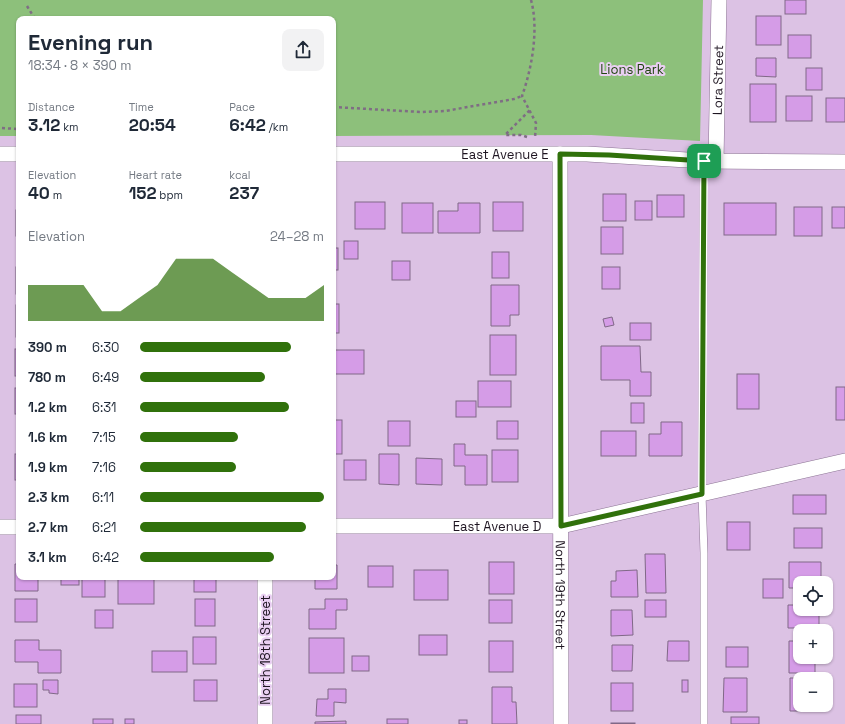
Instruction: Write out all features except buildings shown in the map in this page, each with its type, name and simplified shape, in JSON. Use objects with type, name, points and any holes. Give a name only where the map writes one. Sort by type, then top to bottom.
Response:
[{"type":"street","name":"Lora Street","points":[[710,161],[719,0]]},
{"type":"street","points":[[0,154],[16,154]]},
{"type":"street","name":"East Avenue E","points":[[336,154],[560,154],[609,155],[710,161],[845,162]]},
{"type":"street","name":"North 19th Street","points":[[560,154],[561,724]]},
{"type":"street","name":"East Avenue D","points":[[336,526],[561,526],[845,460]]},
{"type":"street","points":[[0,527],[16,527]]},
{"type":"street","name":"North 18th Street","points":[[265,580],[265,724]]},
{"type":"lane","points":[[704,724],[704,553],[702,494],[710,161]]},
{"type":"path","points":[[530,110],[505,135],[521,135],[535,140],[536,123],[530,110],[522,96],[528,75],[534,31],[531,0]]},
{"type":"path","points":[[27,6],[32,16]]},
{"type":"path","points":[[336,107],[433,111],[514,99],[522,96]]},
{"type":"path","points":[[2,128],[16,129]]},
{"type":"green space","name":"Lions Park","points":[[0,0],[703,0],[700,141],[591,135],[336,136],[336,16],[16,16],[16,136],[0,136]]},
{"type":"route","points":[[560,154],[609,155],[704,161],[702,494],[561,526],[560,154]]}]
